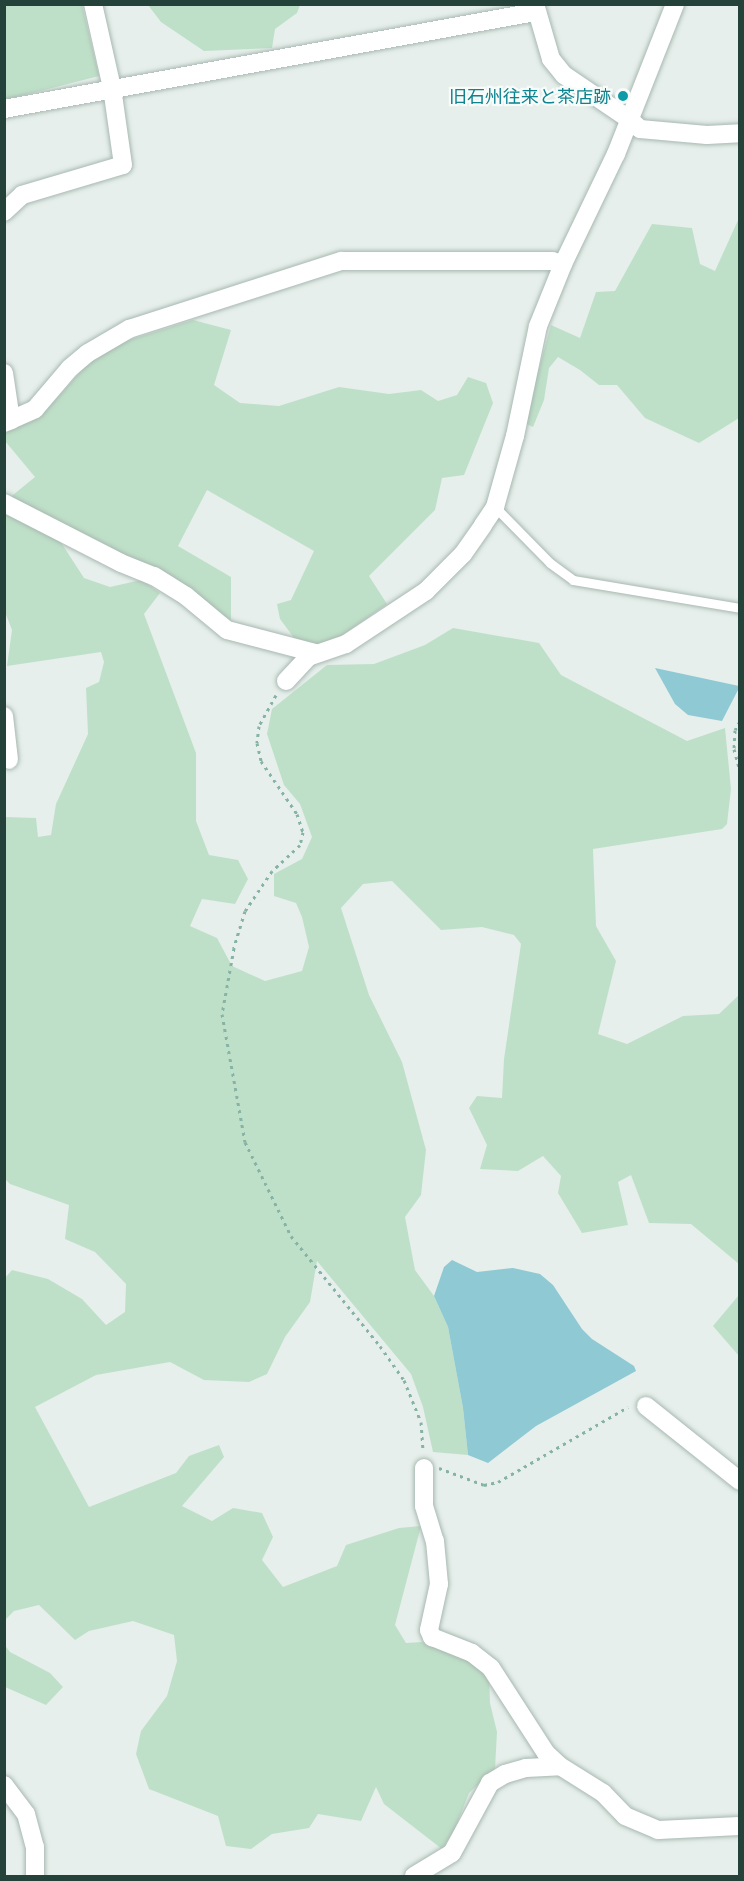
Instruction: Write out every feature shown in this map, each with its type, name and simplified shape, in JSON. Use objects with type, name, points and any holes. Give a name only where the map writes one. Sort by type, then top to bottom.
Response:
[{"type":"street","points":[[4,212],[22,195],[123,165],[112,88],[93,4]]},
{"type":"street","points":[[286,681],[315,653],[346,644],[426,591],[463,554],[495,507],[515,436],[538,326],[563,264],[616,154],[675,4]]},
{"type":"street","points":[[4,109],[535,8],[551,59],[564,75],[640,129],[707,135],[740,133]]},
{"type":"street","points":[[4,373],[8,422],[35,409],[70,368],[88,353],[129,329],[341,261],[552,261],[563,264]]},
{"type":"street","points":[[4,503],[121,563],[154,576],[186,596],[227,630],[315,653]]},
{"type":"street","points":[[4,716],[9,760]]},
{"type":"street","points":[[646,1406],[740,1481]]},
{"type":"street","points":[[424,1468],[424,1506],[435,1541],[439,1584],[429,1630],[432,1637],[472,1653],[491,1668],[546,1753],[560,1766],[603,1793],[625,1816],[658,1830],[740,1826]]},
{"type":"street","points":[[414,1876],[452,1853],[490,1783],[505,1774],[526,1768],[560,1766]]},
{"type":"street","points":[[4,1785],[26,1814],[35,1847],[34,1876]]},
{"type":"lane","points":[[495,507],[549,563],[573,580],[740,608]]},
{"type":"path","points":[[286,681],[259,726],[257,743],[261,760],[297,814],[303,832],[300,845],[272,871],[245,911],[234,948],[222,1014],[245,1142],[291,1236],[380,1346],[404,1380],[421,1422],[424,1468],[439,1468],[484,1485],[498,1482],[629,1407],[646,1406]]},
{"type":"path","points":[[740,721],[735,730],[734,749],[740,772]]},
{"type":"green space","points":[[5,5],[82,5],[99,76],[5,100]]},
{"type":"green space","points":[[148,5],[300,5],[297,13],[275,29],[272,48],[204,51],[161,22]]},
{"type":"green space","points":[[739,218],[739,418],[699,443],[645,418],[617,385],[599,385],[558,357],[549,368],[544,400],[533,427],[524,423],[551,325],[580,338],[596,292],[615,291],[652,224],[692,228],[700,264],[715,271]]},
{"type":"green space","points":[[193,320],[231,330],[214,385],[240,403],[279,406],[339,387],[389,394],[421,390],[438,401],[457,395],[468,377],[486,383],[493,403],[464,475],[442,478],[435,510],[369,576],[387,604],[327,646],[297,642],[280,619],[277,604],[291,600],[314,551],[207,490],[178,546],[231,577],[231,620],[8,499],[35,477],[5,441],[4,431],[40,417],[91,360],[126,341]]},
{"type":"green space","points":[[5,513],[60,541],[84,578],[110,587],[141,580],[160,593],[144,614],[196,753],[196,821],[209,855],[238,860],[248,879],[235,904],[202,899],[190,926],[217,938],[232,966],[265,981],[302,971],[309,947],[302,917],[296,903],[274,896],[274,874],[302,859],[312,837],[300,804],[284,785],[267,734],[272,709],[327,665],[374,664],[425,645],[453,628],[539,643],[561,675],[687,741],[725,728],[731,789],[727,824],[722,829],[593,849],[596,926],[616,961],[598,1034],[627,1044],[683,1016],[719,1014],[739,995],[739,1264],[691,1224],[649,1223],[631,1175],[618,1182],[628,1225],[582,1233],[558,1193],[561,1176],[543,1156],[518,1171],[480,1169],[487,1145],[469,1108],[477,1096],[502,1098],[504,1059],[521,944],[514,935],[482,927],[441,930],[392,881],[363,884],[341,908],[369,995],[402,1062],[426,1150],[421,1195],[405,1217],[415,1270],[434,1296],[448,1327],[463,1408],[468,1455],[433,1452],[423,1407],[411,1374],[317,1261],[310,1302],[285,1337],[267,1374],[249,1382],[204,1380],[170,1362],[96,1375],[35,1407],[89,1507],[176,1473],[189,1456],[219,1445],[224,1457],[182,1506],[212,1521],[233,1508],[262,1513],[273,1537],[262,1560],[283,1587],[337,1566],[346,1545],[399,1528],[421,1526],[395,1625],[406,1643],[422,1642],[467,1659],[489,1673],[490,1703],[497,1732],[495,1769],[469,1793],[454,1831],[442,1849],[384,1804],[376,1787],[361,1821],[318,1814],[309,1828],[272,1834],[251,1849],[226,1846],[218,1816],[149,1789],[136,1754],[141,1731],[167,1696],[177,1661],[174,1635],[133,1621],[89,1631],[75,1640],[39,1605],[14,1611],[5,1620],[5,1278],[12,1270],[48,1279],[82,1299],[106,1325],[125,1312],[126,1284],[95,1252],[65,1239],[69,1205],[10,1184],[5,1179],[5,817],[36,818],[38,837],[51,835],[56,804],[88,734],[86,688],[99,682],[104,662],[101,652],[7,666],[12,630],[5,612]]},
{"type":"green space","points":[[739,1295],[739,1356],[713,1326]]},
{"type":"green space","points":[[4,1644],[10,1652],[50,1673],[63,1687],[46,1705],[5,1687]]},
{"type":"water","points":[[655,668],[739,686],[739,688],[722,721],[688,715],[675,704]]},
{"type":"water","points":[[452,1260],[477,1272],[513,1268],[540,1274],[553,1285],[582,1329],[592,1339],[634,1366],[636,1371],[536,1426],[488,1463],[468,1455],[463,1408],[448,1327],[434,1296],[444,1267]]},
{"type":"place","name":"旧石州往来と茶店跡","points":[[623,96]]}]
